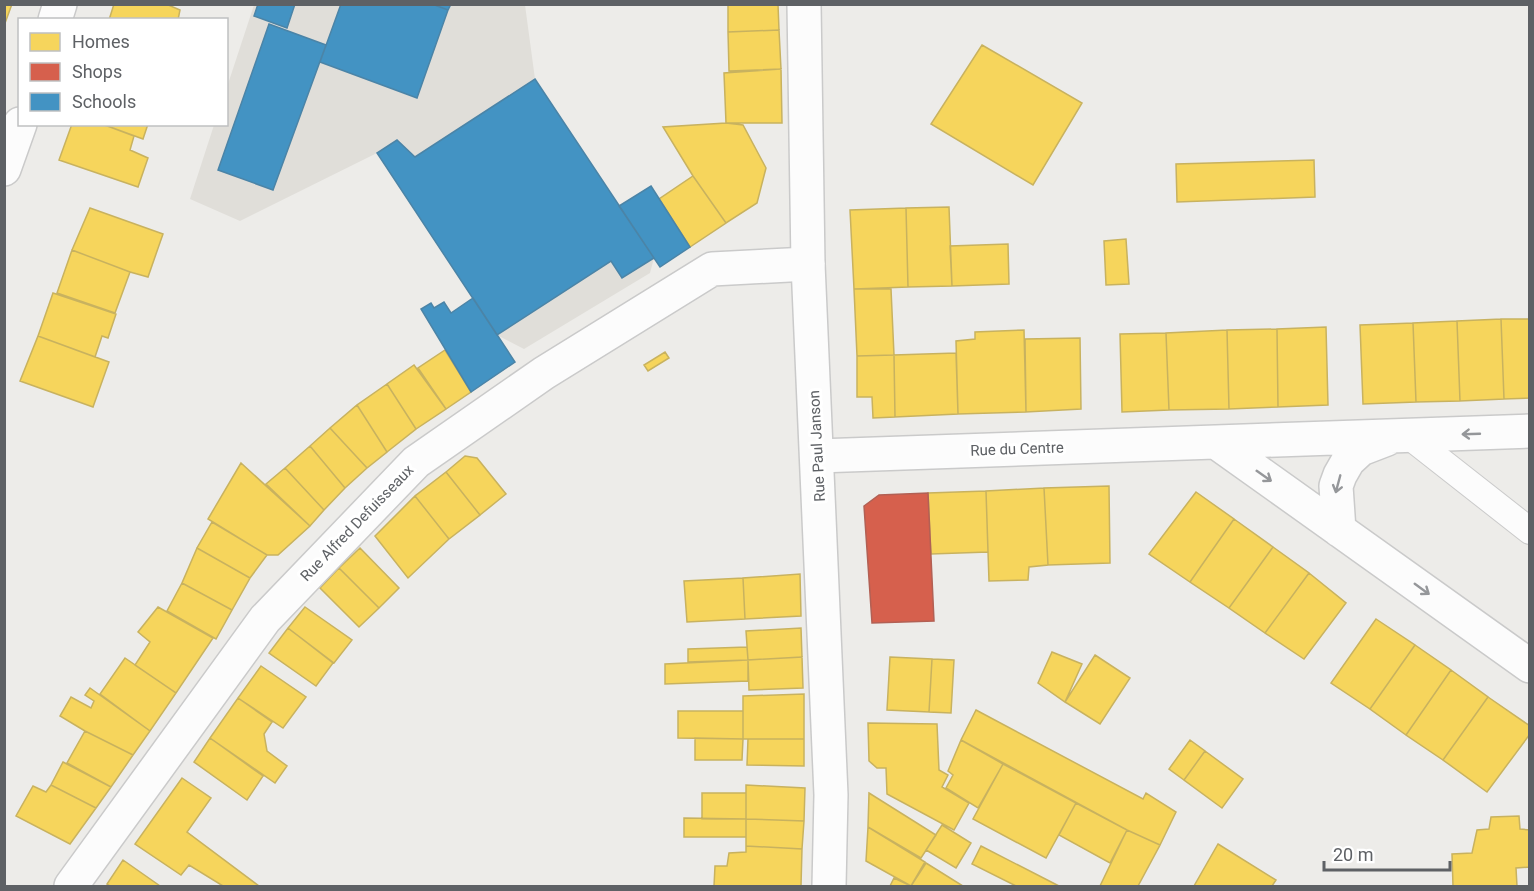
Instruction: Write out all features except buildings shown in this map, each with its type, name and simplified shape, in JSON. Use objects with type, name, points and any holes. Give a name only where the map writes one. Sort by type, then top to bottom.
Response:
[{"type":"street","name":"Rue Paul Janson","points":[[804,4],[808,264],[831,795],[828,886]]},
{"type":"street","points":[[4,169],[19,126]]},
{"type":"street","name":"Rue Alfred Defuisseaux","points":[[71,886],[265,619],[416,462],[544,373],[712,269],[808,264]]},
{"type":"street","name":"Rue du Centre","points":[[818,456],[1530,431]]},
{"type":"street","name":"Rue du Centre","points":[[1339,530],[1336,486],[1348,461],[1361,449],[1402,436]]},
{"type":"street","points":[[1216,442],[1521,657]]},
{"type":"lane","points":[[1402,436],[1530,531]]},
{"type":"shaded area","points":[[254,5],[525,5],[535,79],[654,258],[650,273],[524,349],[497,335],[377,153],[240,221],[190,199],[214,126],[228,126],[228,84]]}]
